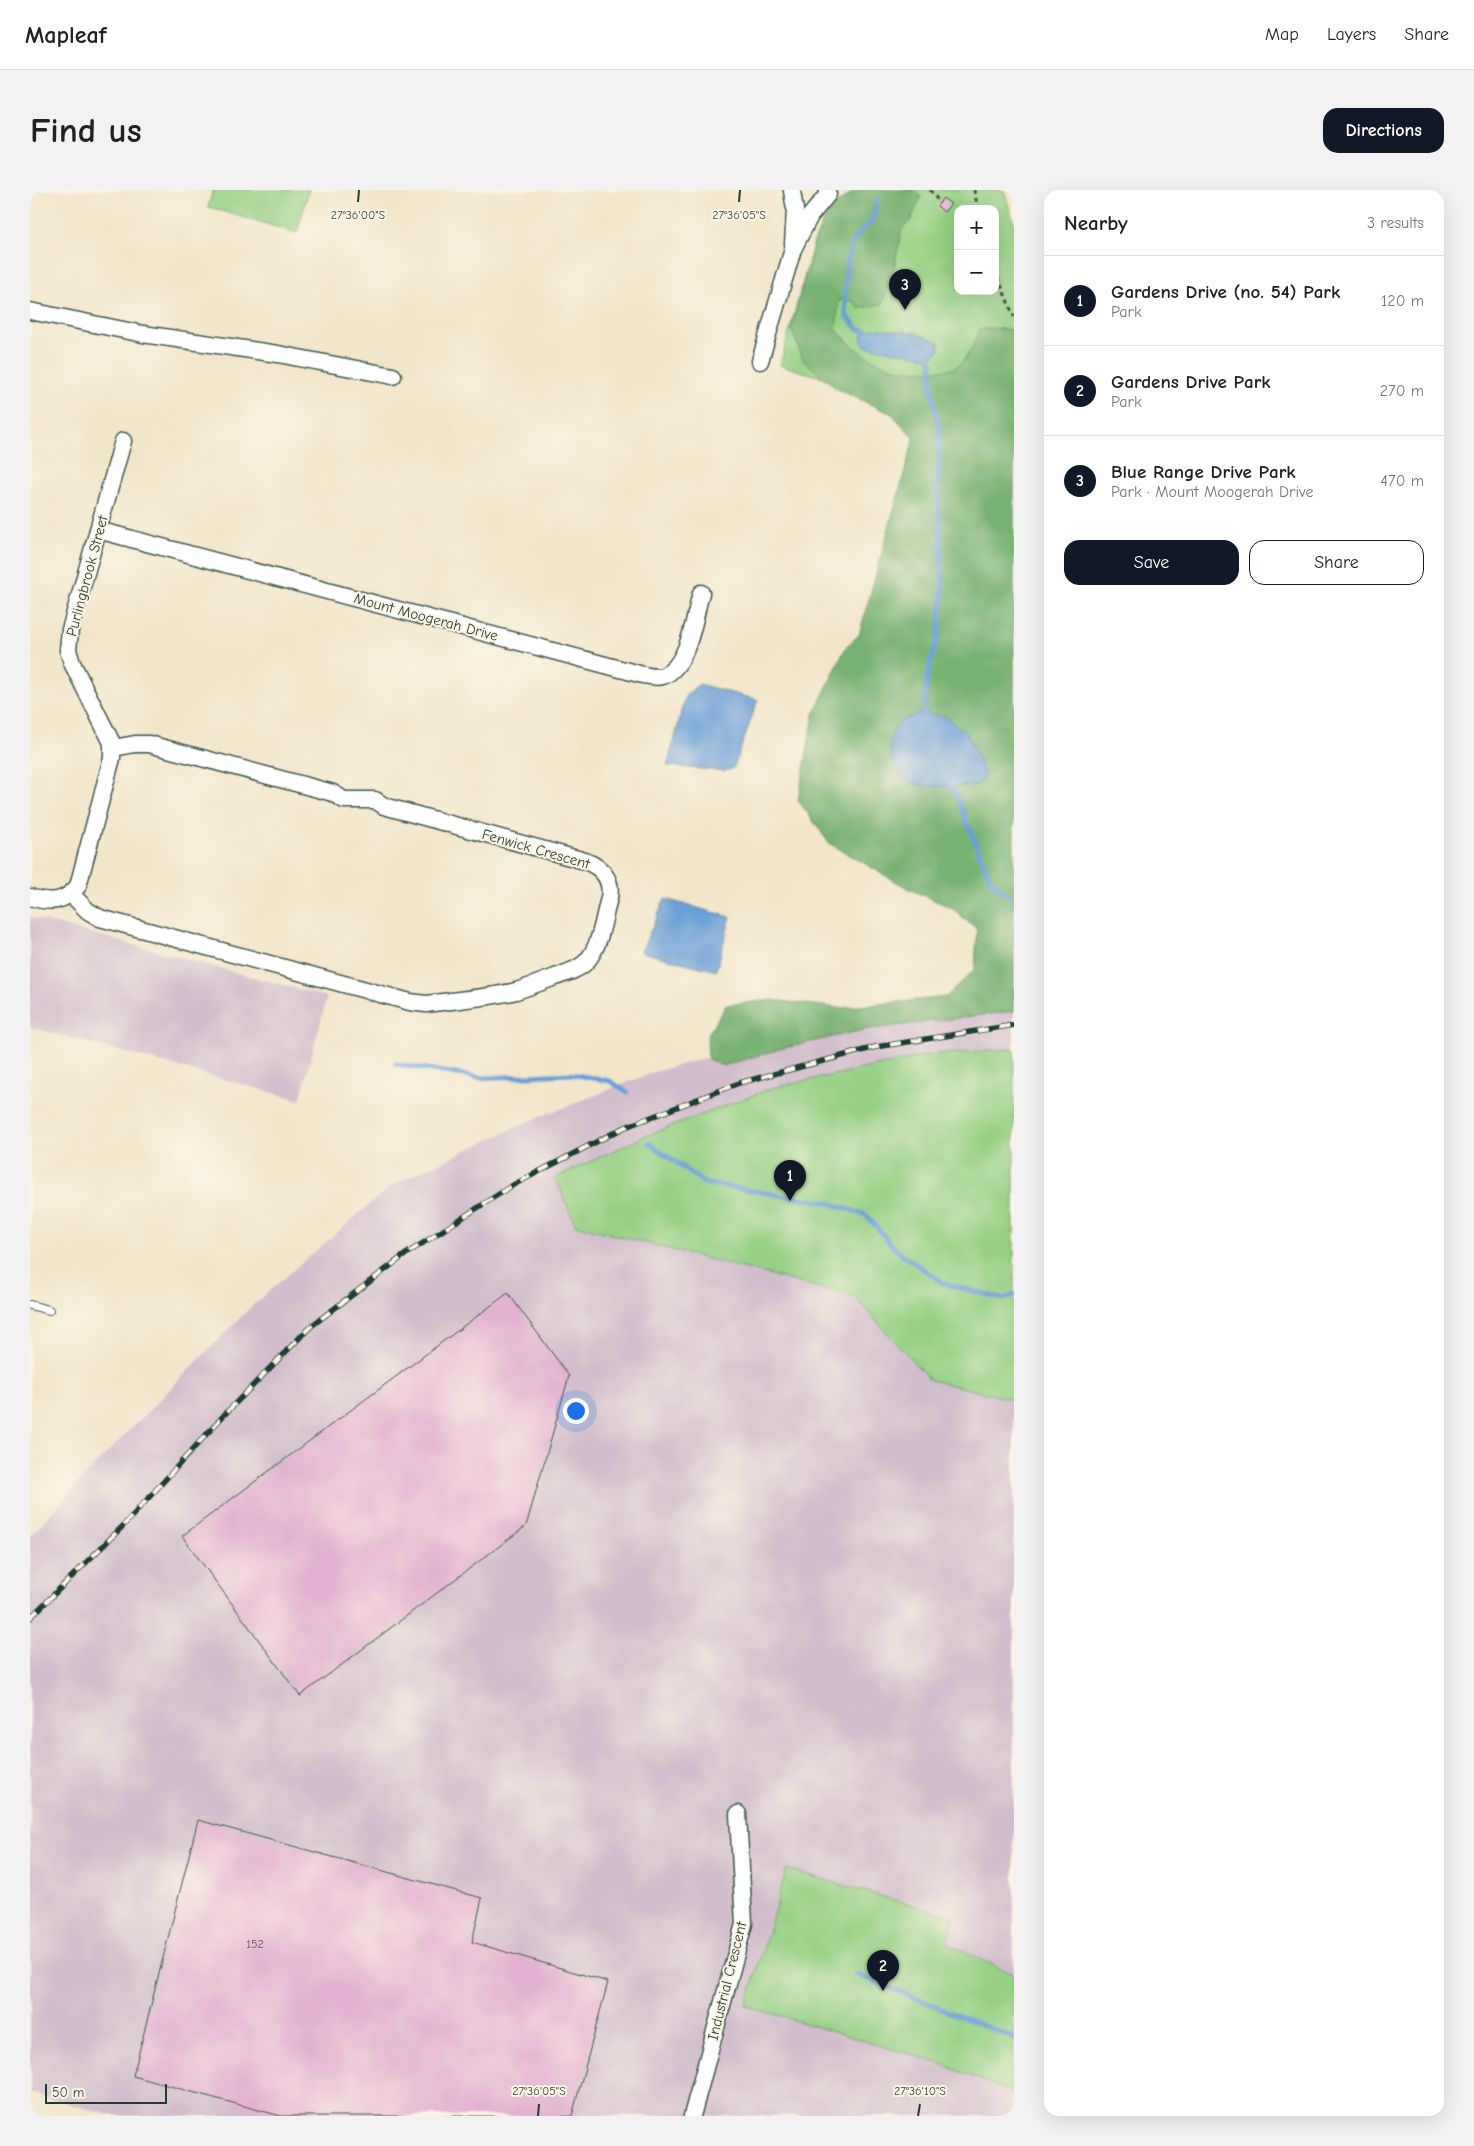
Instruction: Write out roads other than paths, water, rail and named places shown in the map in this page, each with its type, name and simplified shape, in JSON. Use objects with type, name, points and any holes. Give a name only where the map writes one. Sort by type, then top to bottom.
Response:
[{"type":"street","points":[[792,190],[800,197],[809,200],[819,199],[830,192]]},
{"type":"street","points":[[792,190],[795,210],[793,249]]},
{"type":"street","points":[[760,361],[793,249],[810,216],[830,192]]},
{"type":"street","points":[[30,311],[144,334],[278,354],[393,376]]},
{"type":"street","name":"Purlingbrook Street","points":[[113,748],[72,663],[68,650],[70,630],[124,441]]},
{"type":"street","name":"Mount Moogerah Drive","points":[[98,530],[643,675],[661,677],[676,668],[684,655],[701,593]]},
{"type":"street","name":"Fenwick Crescent","points":[[71,894],[88,911],[100,918],[410,1002],[426,1004],[523,989],[577,969],[585,963],[596,946],[609,898],[610,887],[608,878],[603,871],[585,861],[384,806],[376,800],[344,800],[334,793],[149,744],[135,744],[113,748]]},
{"type":"street","points":[[30,897],[54,902],[71,894],[78,886],[113,748]]},
{"type":"street","name":"Industrial Crescent","points":[[692,2116],[744,1924],[738,1814]]},
{"type":"lane","points":[[30,1306],[49,1310]]},
{"type":"water","points":[[874,328],[916,333],[939,342],[940,350],[932,358],[864,346],[861,338],[865,331]]},
{"type":"water","points":[[699,684],[758,700],[734,767],[730,770],[667,766],[686,695]]},
{"type":"water","points":[[920,713],[945,716],[966,733],[984,773],[981,781],[975,785],[928,786],[914,783],[906,779],[899,772],[891,755],[890,745],[892,736],[896,727],[903,720]]},
{"type":"water","points":[[665,899],[731,917],[716,971],[641,952]]},
{"type":"waterway","points":[[872,332],[858,329],[846,315],[845,295],[847,263],[853,240],[873,219],[877,200]]},
{"type":"waterway","points":[[923,719],[927,676],[938,637],[943,591],[938,494],[940,435],[931,386],[932,362],[925,353]]},
{"type":"waterway","points":[[948,782],[955,792],[991,882],[1014,899]]},
{"type":"waterway","points":[[396,1064],[481,1078],[571,1074],[610,1081],[627,1092]]},
{"type":"waterway","points":[[649,1143],[704,1183],[829,1203],[866,1215],[896,1250],[943,1283],[1003,1299],[1014,1295]]},
{"type":"waterway","points":[[856,1974],[1014,2038]]},
{"type":"railway","points":[[30,1618],[123,1526],[224,1415],[310,1327],[406,1254],[513,1185],[623,1128],[739,1083],[876,1047],[1014,1025]]},
{"type":"place","name":"Blue Range Drive Park","points":[[905,310]]},
{"type":"place","name":"Gardens Drive (no. 54) Park","points":[[790,1201]]},
{"type":"place","name":"Gardens Drive Park","points":[[883,1991]]}]
